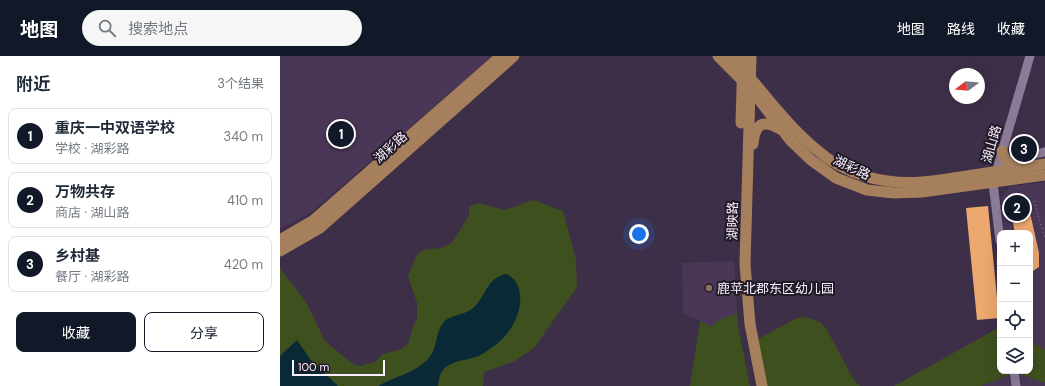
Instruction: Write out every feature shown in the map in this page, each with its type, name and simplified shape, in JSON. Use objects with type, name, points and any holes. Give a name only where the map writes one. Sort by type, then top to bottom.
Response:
[{"type":"main road","name":"湖彩路","points":[[280,240],[314,220],[501,56]]},
{"type":"main road","name":"湖彩路","points":[[280,251],[320,228],[514,56]]},
{"type":"main road","name":"湖彩路","points":[[718,56],[745,74],[750,88],[790,140],[817,164],[836,178],[867,190],[894,193],[922,192],[1045,175]]},
{"type":"main road","name":"湖彩路","points":[[731,56],[745,74],[798,133],[818,151],[842,168],[870,178],[895,182],[921,182],[1045,164]]},
{"type":"main road","name":"湖映路","points":[[743,56],[745,74],[738,264],[743,324],[755,386]]},
{"type":"main road","name":"湖映路","points":[[745,74],[750,56]]},
{"type":"main road","name":"湖映路","points":[[750,88],[745,264],[750,324],[762,386]]},
{"type":"main road","points":[[747,168],[753,150],[754,132],[758,127],[765,124],[771,124],[783,131]]},
{"type":"main road","points":[[1004,156],[1010,166],[1018,168]]},
{"type":"street","name":"湖山路","points":[[999,230],[994,183],[997,171],[1004,156],[1030,56]]},
{"type":"street","points":[[1004,156],[1045,152]]},
{"type":"street","points":[[1014,374],[1016,386]]},
{"type":"path","points":[[1034,201],[1045,238]]},
{"type":"shaded area","points":[[280,56],[493,56],[310,213],[280,229]]},
{"type":"shaded area","points":[[1045,182],[1045,350],[1033,343],[1033,230],[1005,230],[1001,197],[1010,187]]},
{"type":"shaded area","name":"鹿苹北郡东区幼儿园","points":[[734,261],[737,313],[717,321],[712,327],[683,313],[682,263]]},
{"type":"shaded area","points":[[1019,374],[1045,383],[1045,386],[1021,386]]},
{"type":"shaded area","points":[[1009,375],[1011,386],[981,386]]},
{"type":"green space","points":[[533,200],[563,211],[576,260],[577,287],[534,348],[515,361],[484,372],[483,386],[280,386],[280,268],[306,302],[325,341],[353,364],[360,366],[375,362],[383,354],[401,349],[408,344],[417,319],[417,303],[408,276],[416,256],[423,250],[440,248],[452,243],[469,215],[469,207],[477,203],[505,210]]},
{"type":"green space","points":[[737,313],[738,326],[750,386],[690,386],[700,321],[712,327],[717,321]]},
{"type":"green space","points":[[805,317],[820,322],[826,328],[854,380],[860,386],[765,386],[756,340],[797,318]]},
{"type":"green space","points":[[997,329],[997,374],[1009,375],[981,386],[894,386]]},
{"type":"green space","points":[[1033,343],[1045,350],[1045,383],[1019,374],[1033,374]]},
{"type":"water","points":[[506,274],[513,278],[517,285],[520,292],[520,300],[517,317],[507,334],[501,340],[480,356],[450,364],[442,371],[438,386],[378,386],[414,370],[425,362],[432,353],[438,332],[443,323],[449,318],[469,311],[473,308],[490,284],[499,276]]},
{"type":"water","points":[[297,340],[310,359],[338,386],[280,386],[280,356]]},
{"type":"building","points":[[1013,204],[1027,208],[1031,217],[1039,253],[1039,267],[1033,271],[1033,230],[1014,230],[1010,208]]},
{"type":"building","points":[[988,206],[997,298],[997,318],[977,320],[966,208]]},
{"type":"place","name":"重庆一中双语学校","points":[[341,134]]},
{"type":"place","name":"乡村基","points":[[1024,149]]},
{"type":"place","name":"万物共存","points":[[1017,208]]},
{"type":"place","name":"鹿苹北郡东区幼儿园","points":[[709,288]]}]
